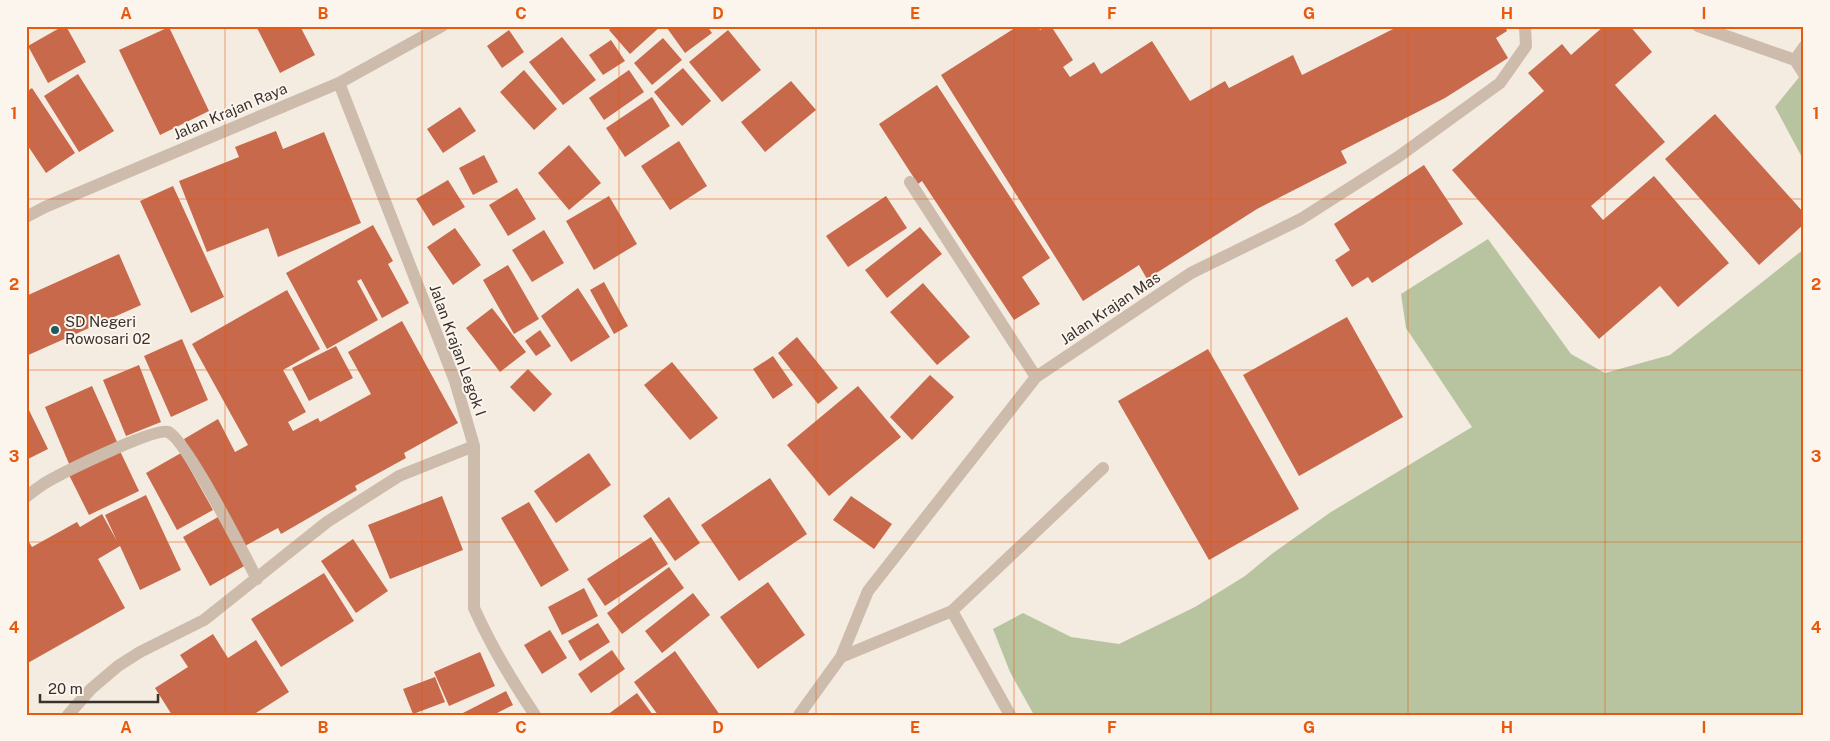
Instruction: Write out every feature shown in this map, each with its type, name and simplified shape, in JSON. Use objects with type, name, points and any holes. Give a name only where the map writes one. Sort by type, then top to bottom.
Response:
[{"type":"street","name":"Jalan Krajan Raya","points":[[26,217],[54,203],[339,83],[442,26]]},
{"type":"street","name":"Jalan Krajan Mas","points":[[799,715],[842,657],[868,591],[1036,378],[1191,273],[1301,219],[1398,158],[1500,83],[1526,46],[1525,26]]},
{"type":"street","points":[[1698,26],[1796,60],[1804,74]]},
{"type":"street","points":[[1796,60],[1804,47]]},
{"type":"street","name":"Jalan Krajan Legok I","points":[[339,83],[455,381],[474,446],[474,608],[482,628],[515,686],[535,715]]},
{"type":"street","points":[[910,182],[1036,378]]},
{"type":"street","points":[[26,496],[45,483],[82,464],[137,440],[168,432],[174,436],[193,462],[257,579]]},
{"type":"street","points":[[68,715],[91,689],[118,666],[140,652],[204,620],[327,522],[400,476],[474,446]]},
{"type":"street","points":[[842,657],[952,611],[1103,468]]},
{"type":"street","points":[[952,611],[1010,715]]},
{"type":"green space","points":[[1804,71],[1804,161],[1775,107]]},
{"type":"green space","points":[[1488,239],[1571,354],[1605,373],[1670,355],[1804,249],[1804,715],[1034,715],[1010,672],[993,629],[1023,613],[1071,637],[1119,644],[1195,607],[1245,576],[1273,553],[1331,512],[1472,427],[1406,328],[1401,294]]},
{"type":"building","points":[[66,26],[86,62],[48,83],[28,46]]},
{"type":"building","points":[[256,26],[300,26],[315,55],[280,73]]},
{"type":"building","points":[[613,26],[661,26],[630,54],[609,30]]},
{"type":"building","points":[[670,26],[707,26],[712,33],[685,53],[667,28]]},
{"type":"building","points":[[1018,26],[1038,26],[1040,30],[1046,26],[1051,26],[1073,60],[1063,67],[1070,77],[1094,62],[1101,74],[1152,41],[1190,101],[1225,81],[1229,88],[1293,55],[1302,75],[1399,26],[1505,26],[1507,31],[1496,38],[1508,58],[1445,98],[1341,151],[1347,163],[1257,209],[1147,279],[1139,265],[1083,301],[941,75]]},
{"type":"building","points":[[1604,26],[1630,26],[1652,52],[1615,85],[1665,142],[1591,206],[1603,220],[1654,176],[1729,263],[1678,307],[1660,286],[1599,339],[1452,170],[1544,91],[1528,73],[1562,44],[1571,55]]},
{"type":"building","points":[[169,27],[209,111],[160,135],[119,50]]},
{"type":"building","points":[[509,30],[524,52],[502,68],[487,46]]},
{"type":"building","points":[[728,30],[761,70],[722,102],[689,62]]},
{"type":"building","points":[[562,37],[596,80],[563,105],[529,62]]},
{"type":"building","points":[[663,38],[682,60],[652,85],[634,63]]},
{"type":"building","points":[[611,40],[625,61],[603,75],[589,55]]},
{"type":"building","points":[[683,68],[711,101],[682,126],[654,92]]},
{"type":"building","points":[[524,70],[557,109],[534,130],[500,92]]},
{"type":"building","points":[[629,70],[644,92],[604,120],[589,98]]},
{"type":"building","points":[[78,74],[114,131],[79,152],[44,96]]},
{"type":"building","points":[[791,81],[816,110],[765,152],[741,122]]},
{"type":"building","points":[[937,85],[1050,258],[1022,277],[1040,304],[1014,320],[922,181],[918,184],[879,124]]},
{"type":"building","points":[[32,88],[75,153],[46,173],[26,143],[26,92]]},
{"type":"building","points":[[652,97],[670,126],[625,157],[606,128]]},
{"type":"building","points":[[460,107],[476,131],[443,153],[427,129]]},
{"type":"building","points":[[1715,114],[1804,213],[1804,224],[1759,265],[1665,159]]},
{"type":"building","points":[[276,131],[283,149],[324,132],[361,223],[278,257],[268,228],[207,252],[179,181],[239,157],[235,147]]},
{"type":"building","points":[[679,141],[707,186],[670,210],[641,166]]},
{"type":"building","points":[[569,145],[601,183],[569,210],[538,173]]},
{"type":"building","points":[[484,155],[498,182],[473,195],[459,168]]},
{"type":"building","points":[[1424,165],[1463,224],[1372,283],[1368,277],[1352,287],[1335,260],[1350,250],[1334,224]]},
{"type":"building","points":[[448,180],[465,207],[433,226],[416,199]]},
{"type":"building","points":[[173,186],[224,297],[191,313],[140,201]]},
{"type":"building","points":[[517,188],[536,219],[508,236],[489,205]]},
{"type":"building","points":[[609,196],[637,244],[594,270],[566,221]]},
{"type":"building","points":[[886,196],[907,228],[848,267],[826,236]]},
{"type":"building","points":[[373,225],[393,261],[388,264],[409,303],[382,318],[361,279],[357,281],[378,320],[327,349],[286,273]]},
{"type":"building","points":[[920,227],[942,254],[887,298],[865,270]]},
{"type":"building","points":[[455,228],[481,265],[453,285],[427,247]]},
{"type":"building","points":[[544,230],[564,263],[532,282],[512,250]]},
{"type":"building","name":"SD Negeri Rowosari 02","points":[[119,254],[141,305],[26,356],[26,296]]},
{"type":"building","points":[[508,265],[539,319],[514,334],[483,280]]},
{"type":"building","points":[[604,282],[628,326],[614,334],[590,290]]},
{"type":"building","points":[[923,283],[970,337],[937,365],[890,312]]},
{"type":"building","points":[[578,288],[610,337],[571,362],[541,316]]},
{"type":"building","points":[[287,290],[320,349],[283,370],[306,412],[288,422],[293,431],[318,418],[320,422],[371,394],[348,352],[402,321],[458,423],[404,453],[406,458],[355,486],[357,490],[281,534],[278,528],[243,547],[184,439],[218,419],[235,452],[248,445],[192,344]]},
{"type":"building","points":[[492,308],[526,352],[500,372],[466,328]]},
{"type":"building","points":[[1347,317],[1403,417],[1299,476],[1243,375]]},
{"type":"building","points":[[540,330],[551,346],[536,356],[525,341]]},
{"type":"building","points":[[797,337],[838,388],[818,404],[778,353]]},
{"type":"building","points":[[182,339],[208,400],[171,417],[144,356]]},
{"type":"building","points":[[336,346],[353,378],[309,401],[292,368]]},
{"type":"building","points":[[1208,349],[1299,509],[1209,560],[1118,401]]},
{"type":"building","points":[[773,356],[793,385],[773,399],[753,369]]},
{"type":"building","points":[[672,362],[718,418],[690,440],[644,385]]},
{"type":"building","points":[[139,365],[161,422],[126,436],[103,380]]},
{"type":"building","points":[[528,369],[552,394],[534,412],[510,387]]},
{"type":"building","points":[[930,375],[954,397],[912,440],[890,417]]},
{"type":"building","points":[[92,386],[118,444],[70,466],[45,407]]},
{"type":"building","points":[[858,386],[901,437],[829,496],[787,445]]},
{"type":"building","points":[[26,404],[48,449],[26,460]]},
{"type":"building","points":[[120,451],[139,491],[89,515],[69,475]]},
{"type":"building","points":[[181,453],[213,510],[177,530],[146,473]]},
{"type":"building","points":[[589,453],[611,485],[556,523],[534,491]]},
{"type":"building","points":[[770,478],[807,534],[739,581],[701,525]]},
{"type":"building","points":[[146,495],[181,570],[140,590],[120,546],[98,559],[125,608],[26,664],[26,537],[32,547],[77,522],[80,527],[102,514],[117,541],[105,515]]},
{"type":"building","points":[[442,496],[463,550],[390,579],[368,525]]},
{"type":"building","points":[[851,496],[892,524],[874,549],[833,520]]},
{"type":"building","points":[[669,497],[700,543],[675,561],[643,516]]},
{"type":"building","points":[[529,502],[569,570],[541,587],[501,518]]},
{"type":"building","points":[[218,517],[246,565],[210,586],[183,537]]},
{"type":"building","points":[[651,537],[668,564],[605,606],[587,579]]},
{"type":"building","points":[[353,539],[388,591],[356,613],[321,561]]},
{"type":"building","points":[[669,567],[684,588],[622,634],[607,613]]},
{"type":"building","points":[[324,573],[354,621],[281,667],[251,619]]},
{"type":"building","points":[[768,582],[805,635],[758,669],[720,617]]},
{"type":"building","points":[[584,588],[598,616],[562,635],[548,607]]},
{"type":"building","points":[[693,593],[710,615],[662,653],[645,631]]},
{"type":"building","points":[[598,623],[610,642],[580,661],[568,641]]},
{"type":"building","points":[[550,630],[567,658],[542,674],[524,645]]},
{"type":"building","points":[[213,634],[228,658],[256,640],[289,692],[253,715],[172,715],[155,688],[188,667],[180,655]]},
{"type":"building","points":[[612,650],[625,669],[591,693],[578,674]]},
{"type":"building","points":[[675,651],[720,715],[658,715],[634,682]]},
{"type":"building","points":[[480,652],[495,686],[449,706],[434,672]]},
{"type":"building","points":[[435,677],[445,702],[413,714],[403,689]]},
{"type":"building","points":[[506,691],[513,705],[493,715],[459,715]]},
{"type":"building","points":[[637,693],[653,715],[607,715]]},
{"type":"place","name":"SD Negeri Rowosari 02","points":[[55,330]]}]
